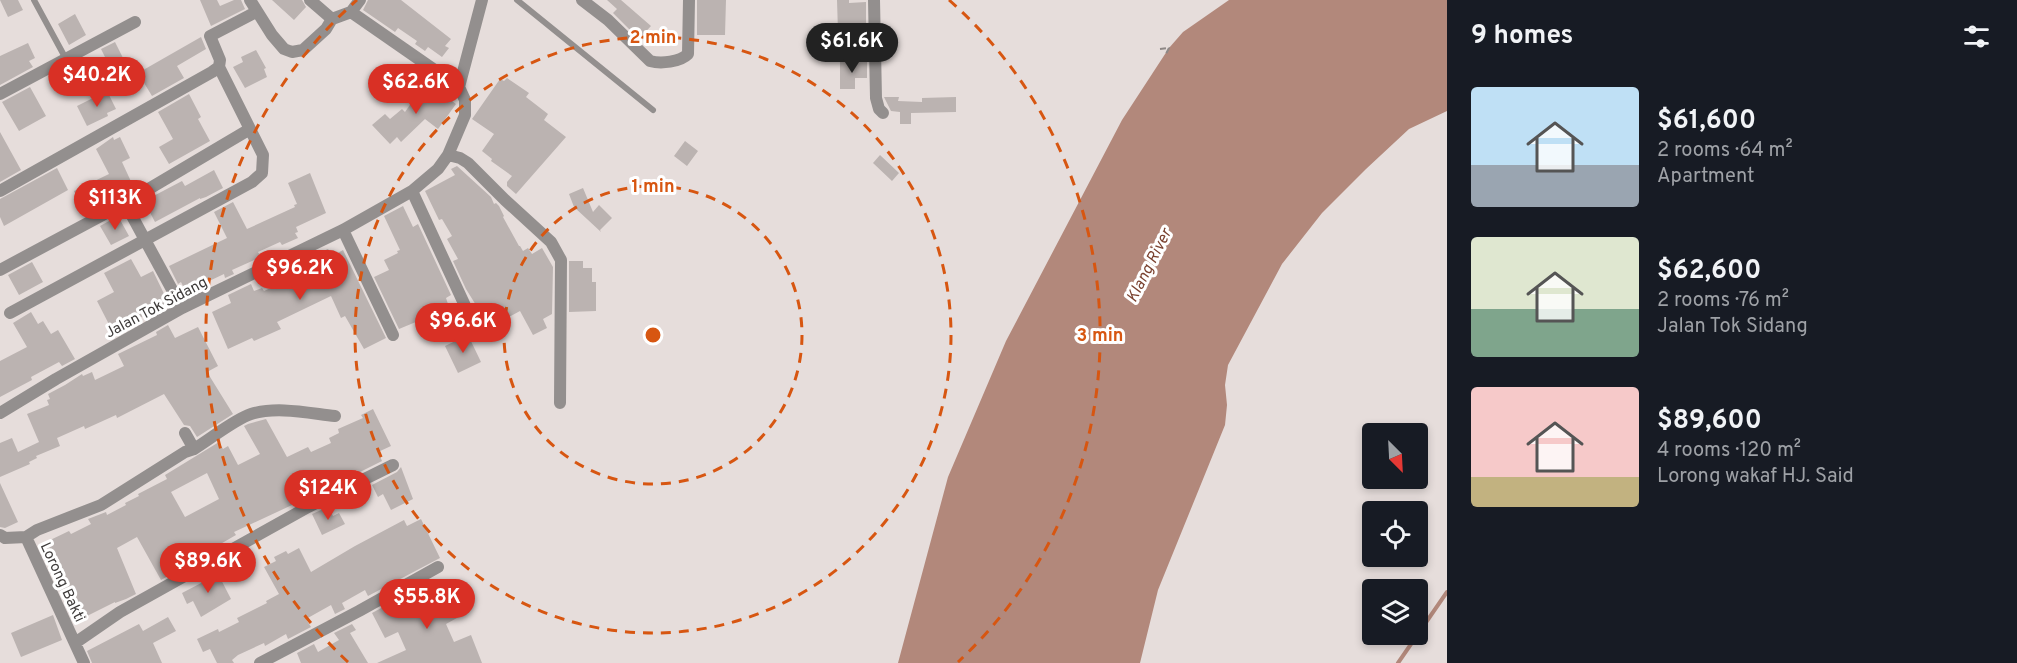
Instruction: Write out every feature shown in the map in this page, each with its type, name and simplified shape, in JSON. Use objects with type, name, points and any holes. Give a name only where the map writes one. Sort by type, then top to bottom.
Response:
[{"type":"street","points":[[250,0],[256,12],[284,49],[292,52],[303,50],[326,29],[332,19],[351,12],[360,0]]},
{"type":"street","points":[[310,0],[332,19]]},
{"type":"street","points":[[351,12],[459,87],[482,0]]},
{"type":"street","points":[[582,0],[608,20],[650,61],[657,63],[684,58],[688,54],[689,0]]},
{"type":"street","points":[[874,0],[876,98],[879,109],[883,113]]},
{"type":"street","points":[[10,313],[252,182],[262,174],[263,155],[219,67],[220,60],[210,36],[256,12]]},
{"type":"street","points":[[0,94],[135,22]]},
{"type":"street","points":[[0,191],[219,67]]},
{"type":"street","name":"Jalan Tok Sidang","points":[[0,413],[182,308],[343,230],[412,191],[438,169],[448,155],[465,115],[465,100],[459,87]]},
{"type":"street","points":[[0,270],[125,203],[250,129]]},
{"type":"street","points":[[448,155],[468,163],[551,242],[561,260],[560,403]]},
{"type":"street","points":[[412,191],[467,310]]},
{"type":"street","points":[[125,203],[182,308]]},
{"type":"street","points":[[343,230],[393,335]]},
{"type":"street","points":[[26,537],[37,530],[101,505],[249,414],[287,411],[335,416]]},
{"type":"street","points":[[185,433],[194,449]]},
{"type":"street","points":[[75,643],[120,612],[308,507],[393,465]]},
{"type":"street","name":"Lorong Bakti","points":[[0,535],[5,538],[26,537],[84,663]]},
{"type":"street","points":[[260,663],[438,567]]},
{"type":"lane","points":[[34,0],[66,60]]},
{"type":"lane","points":[[517,0],[653,110]]},
{"type":"path","points":[[1160,49],[1169,48],[1166,54]]},
{"type":"water","name":"Klang River","points":[[1229,0],[1447,0],[1447,111],[1409,129],[1322,213],[1282,264],[1228,365],[1225,385],[1227,405],[1225,425],[1158,590],[1140,663],[898,663],[948,477],[1006,341],[1122,120],[1169,48],[1183,32]]},
{"type":"building","points":[[0,0],[18,0],[23,10],[8,17]]},
{"type":"building","points":[[200,0],[217,0],[220,6],[234,0],[241,0],[245,9],[211,26]]},
{"type":"building","points":[[272,0],[302,0],[306,7],[294,20]]},
{"type":"building","points":[[368,0],[401,0],[451,39],[445,46],[449,48],[442,57],[428,47],[425,51],[415,44],[417,41],[398,28],[395,32],[363,10]]},
{"type":"building","points":[[607,0],[621,0],[651,26],[639,39],[613,13],[617,9]]},
{"type":"building","points":[[697,0],[726,0],[725,35],[697,35]]},
{"type":"building","points":[[837,0],[849,0],[849,3],[866,2],[866,31],[838,32]]},
{"type":"building","points":[[75,14],[86,35],[69,45],[58,24]]},
{"type":"building","points":[[201,37],[206,49],[177,66],[184,78],[152,96],[138,73]]},
{"type":"building","points":[[115,42],[129,70],[115,77],[101,49]]},
{"type":"building","points":[[28,43],[35,58],[29,61],[33,67],[0,85],[0,56]]},
{"type":"building","points":[[256,50],[266,68],[264,69],[267,77],[245,88],[233,67],[243,62],[241,57]]},
{"type":"building","points":[[840,62],[867,62],[867,78],[855,78],[855,89],[840,89]]},
{"type":"building","points":[[507,78],[529,93],[526,97],[548,114],[544,120],[566,137],[516,194],[507,186],[512,176],[491,161],[492,159],[482,151],[494,134],[472,119],[500,79],[504,81]]},
{"type":"building","points":[[426,82],[456,104],[438,129],[425,119],[401,142],[397,137],[390,144],[372,125],[385,114],[390,119],[402,109],[405,112]]},
{"type":"building","points":[[30,87],[46,116],[19,131],[2,102]]},
{"type":"building","points":[[107,91],[116,109],[107,113],[108,116],[87,126],[77,106]]},
{"type":"building","points":[[189,94],[201,117],[198,119],[210,141],[169,164],[159,147],[173,139],[158,112]]},
{"type":"building","points":[[884,97],[899,97],[898,101],[922,102],[922,98],[956,97],[956,112],[911,113],[911,124],[900,124],[900,112],[891,111]]},
{"type":"building","points":[[0,132],[21,170],[0,182]]},
{"type":"building","points":[[113,137],[114,140],[120,137],[130,158],[122,162],[134,188],[90,212],[89,210],[84,212],[74,191],[109,174],[96,149]]},
{"type":"building","points":[[685,141],[698,151],[687,166],[674,156]]},
{"type":"building","points":[[880,155],[899,173],[892,181],[873,163]]},
{"type":"building","points":[[457,166],[491,197],[494,204],[499,206],[523,251],[528,248],[532,254],[542,248],[553,267],[552,314],[543,319],[547,328],[533,335],[520,311],[483,331],[474,314],[479,310],[453,261],[458,259],[447,239],[452,236],[442,219],[439,220],[425,191],[455,175],[451,169]]},
{"type":"building","points":[[57,168],[68,190],[4,226],[0,217],[0,199]]},
{"type":"building","points":[[214,170],[223,188],[155,222],[144,201],[182,181],[185,186]]},
{"type":"building","points":[[310,173],[326,213],[296,227],[298,232],[295,233],[298,238],[282,245],[280,242],[258,252],[261,257],[232,270],[234,274],[225,278],[224,274],[186,292],[181,282],[178,284],[169,266],[227,238],[214,212],[233,202],[247,229],[295,207],[294,205],[297,204],[288,183]]},
{"type":"building","points":[[583,188],[593,212],[599,205],[612,218],[600,230],[601,232],[574,207],[569,194]]},
{"type":"building","points":[[403,206],[413,227],[418,224],[451,295],[446,298],[448,304],[421,315],[423,319],[399,329],[374,277],[389,270],[384,260],[400,250],[384,216]]},
{"type":"building","points":[[118,216],[129,236],[111,245],[100,226]]},
{"type":"building","points":[[328,249],[330,252],[334,250],[336,254],[343,250],[386,338],[364,349],[345,316],[341,318],[331,296],[277,322],[281,329],[254,341],[252,338],[228,349],[212,312],[231,303],[228,295],[251,284],[254,291],[262,288],[264,291],[291,279],[288,273],[292,271],[289,265]]},
{"type":"building","points":[[131,259],[141,277],[153,271],[167,300],[160,308],[161,310],[130,323],[132,327],[115,336],[97,301],[114,292],[104,273]]},
{"type":"building","points":[[569,261],[583,261],[583,268],[592,268],[592,282],[596,282],[596,311],[569,312]]},
{"type":"building","points":[[32,262],[43,282],[19,295],[8,275]]},
{"type":"building","points":[[31,312],[38,324],[43,321],[51,334],[58,330],[75,359],[62,366],[59,362],[0,397],[0,361],[27,347],[13,323]]},
{"type":"building","points":[[168,325],[175,338],[198,327],[218,366],[207,372],[233,414],[197,437],[190,426],[184,425],[164,394],[117,418],[116,415],[57,438],[60,446],[36,456],[37,458],[29,462],[30,464],[0,477],[0,443],[12,438],[18,452],[39,442],[27,414],[49,405],[48,394],[82,374],[83,376],[92,372],[95,380],[124,366],[118,354],[157,335],[156,332]]},
{"type":"building","points":[[468,335],[481,362],[458,373],[445,346]]},
{"type":"building","points":[[373,409],[391,446],[378,452],[382,461],[318,488],[320,492],[234,532],[236,535],[217,546],[218,548],[161,580],[137,537],[117,548],[136,594],[77,621],[75,617],[73,618],[42,551],[47,549],[44,543],[91,524],[88,519],[106,512],[107,515],[126,505],[125,503],[139,496],[138,494],[167,479],[165,475],[219,442],[223,449],[228,446],[238,465],[260,454],[244,426],[248,424],[266,419],[287,457],[308,447],[311,452],[331,443],[329,438],[339,433],[338,429],[363,418],[361,415]],"holes":[[[207,473],[219,499],[185,517],[171,492]]]},
{"type":"building","points":[[401,467],[413,499],[391,510],[383,494],[378,497],[372,485],[397,472]]},
{"type":"building","points":[[0,483],[18,522],[5,528],[0,527]]},
{"type":"building","points":[[328,507],[333,516],[339,513],[345,524],[322,535],[312,514]]},
{"type":"building","points":[[421,519],[440,558],[368,596],[365,590],[342,603],[345,609],[335,614],[331,605],[306,619],[311,627],[288,639],[286,634],[265,646],[264,643],[238,655],[232,660],[234,663],[217,663],[210,649],[203,652],[197,639],[239,622],[237,618],[267,603],[266,601],[279,594],[264,567],[276,561],[274,557],[286,551],[288,554],[299,548],[311,572],[404,520],[407,526]]},
{"type":"building","points":[[215,568],[231,599],[201,617],[193,601],[187,604],[182,593],[205,581],[202,576]]},
{"type":"building","points":[[430,581],[442,603],[457,595],[466,613],[446,624],[454,642],[471,635],[482,663],[377,663],[406,650],[398,632],[385,638],[372,613],[385,606],[387,610],[420,593],[417,588]]},
{"type":"building","points":[[53,615],[62,640],[21,657],[11,633]]},
{"type":"building","points":[[168,617],[176,631],[153,643],[162,663],[92,663],[87,651],[139,624],[143,631]]},
{"type":"building","points":[[352,624],[356,630],[350,633],[368,663],[301,663],[297,653],[314,644],[318,652],[339,640],[334,633]]},
{"type":"waterway","points":[[1398,663],[1447,592]]}]
